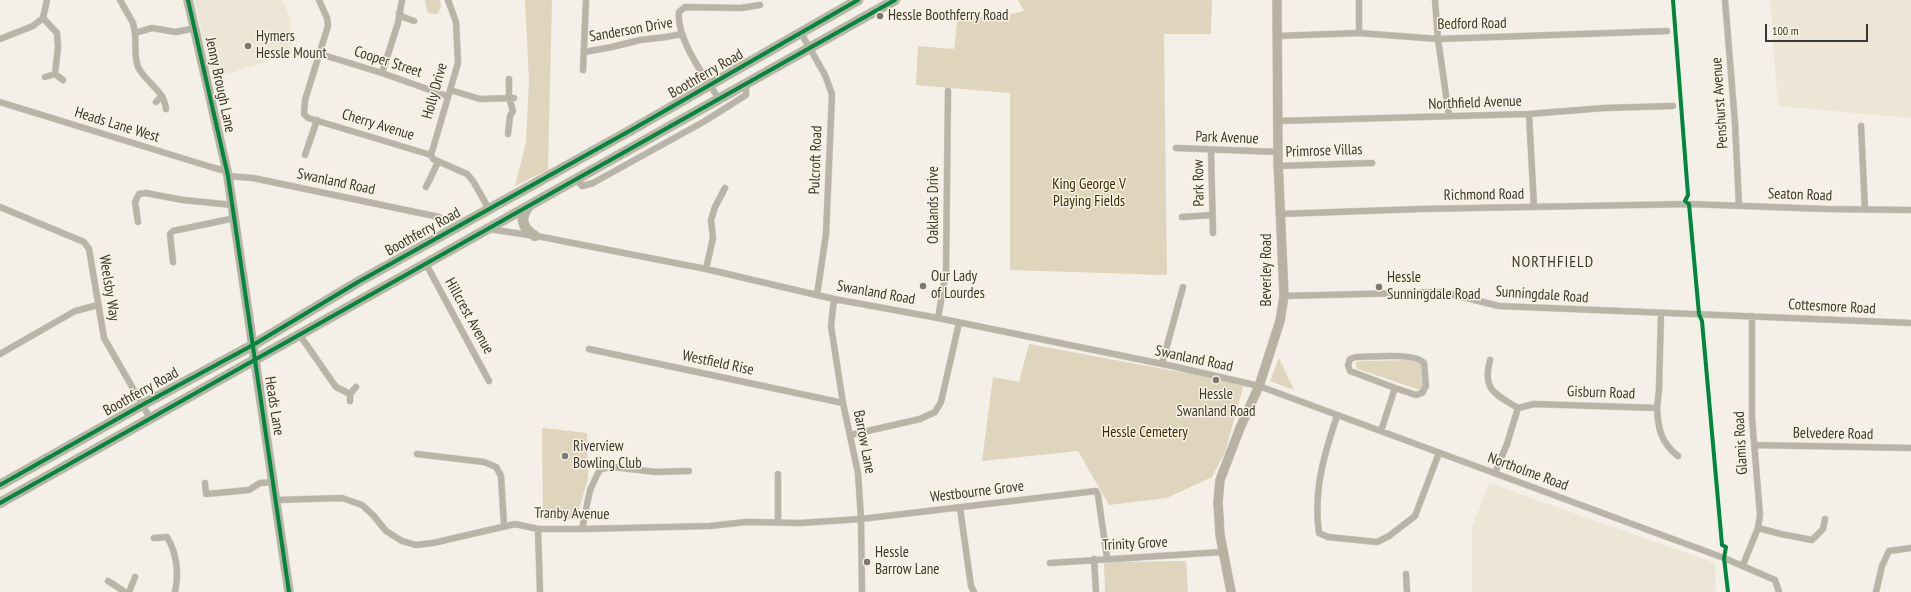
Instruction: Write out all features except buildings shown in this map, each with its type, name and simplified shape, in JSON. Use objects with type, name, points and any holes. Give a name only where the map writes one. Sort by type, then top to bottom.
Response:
[{"type":"main road","name":"Boothferry Road","points":[[0,485],[142,404],[253,345],[358,282],[710,85],[858,0]]},
{"type":"main road","name":"Boothferry Road","points":[[0,502],[895,0]]},
{"type":"main road","points":[[530,205],[524,212],[523,222],[528,232],[535,236]]},
{"type":"street","points":[[0,39],[33,26],[42,18],[46,0]]},
{"type":"street","points":[[120,0],[132,23],[135,33],[136,59],[139,68],[162,96],[166,109]]},
{"type":"street","name":"Jenny Brough Lane","points":[[188,0],[227,173]]},
{"type":"street","name":"Cherry Avenue","points":[[319,0],[327,18],[328,26],[303,108],[304,114],[308,118],[431,155]]},
{"type":"street","points":[[382,73],[398,22],[402,0]]},
{"type":"street","name":"Holly Drive","points":[[431,155],[458,63],[456,22],[448,0]]},
{"type":"street","name":"Sanderson Drive","points":[[583,70],[586,0]]},
{"type":"street","name":"Beverley Road","points":[[1231,592],[1222,552],[1218,502],[1220,480],[1258,386],[1280,322],[1284,296],[1278,166],[1277,0]]},
{"type":"street","points":[[1359,33],[1360,0]]},
{"type":"street","points":[[1435,0],[1438,38],[1449,116]]},
{"type":"street","name":"Penshurst Avenue","points":[[1724,0],[1735,123],[1739,205]]},
{"type":"street","name":"Sanderson Drive","points":[[719,99],[682,34],[678,14],[683,8],[740,8],[760,4]]},
{"type":"street","points":[[399,13],[403,17],[414,21]]},
{"type":"street","points":[[42,18],[57,33],[58,46],[55,74]]},
{"type":"street","points":[[135,33],[152,28],[176,32],[195,28]]},
{"type":"street","name":"Bedford Road","points":[[1277,36],[1359,33],[1438,38],[1667,31]]},
{"type":"street","name":"Pulcroft Road","points":[[801,33],[825,75],[832,94],[826,234],[817,295]]},
{"type":"street","name":"Sanderson Drive","points":[[584,52],[640,40],[666,38],[682,34]]},
{"type":"street","name":"Cooper Street","points":[[320,54],[449,93],[480,99],[511,98]]},
{"type":"street","points":[[45,77],[55,74]]},
{"type":"street","points":[[55,74],[63,80]]},
{"type":"street","points":[[508,134],[510,116],[513,110],[509,79]]},
{"type":"street","name":"Boothferry Road","points":[[576,179],[582,186],[593,182],[705,121],[746,95],[746,84]]},
{"type":"street","name":"Oaklands Drive","points":[[938,318],[946,272],[948,91]]},
{"type":"street","points":[[156,102],[162,96]]},
{"type":"street","name":"Heads Lane West","points":[[0,102],[227,173]]},
{"type":"street","name":"Northfield Avenue","points":[[1277,121],[1530,114],[1604,108],[1673,106]]},
{"type":"street","points":[[1530,114],[1534,207]]},
{"type":"street","points":[[305,155],[317,120]]},
{"type":"street","points":[[1861,126],[1865,209]]},
{"type":"street","name":"Park Avenue","points":[[1176,148],[1278,152]]},
{"type":"street","name":"Park Row","points":[[1211,150],[1213,233]]},
{"type":"street","points":[[431,155],[438,162],[467,174],[473,181],[489,209]]},
{"type":"street","points":[[426,187],[438,162]]},
{"type":"street","name":"Primrose Villas","points":[[1278,166],[1372,163]]},
{"type":"street","name":"Heads Lane","points":[[227,173],[235,218],[289,592]]},
{"type":"street","name":"Swanland Road","points":[[227,173],[439,217]]},
{"type":"street","points":[[706,269],[713,238],[711,220],[715,206],[725,188]]},
{"type":"street","points":[[138,222],[135,202],[139,194],[146,193],[183,200],[232,205]]},
{"type":"street","name":"Seaton Road","points":[[1689,204],[1826,209],[1911,210]]},
{"type":"street","name":"Richmond Road","points":[[1280,214],[1689,204]]},
{"type":"street","name":"Weelsby Way","points":[[0,207],[84,242],[89,249],[104,338],[150,418]]},
{"type":"street","name":"Park Row","points":[[1182,217],[1212,215]]},
{"type":"street","points":[[173,262],[170,234],[173,231],[235,218]]},
{"type":"street","name":"Swanland Road","points":[[489,229],[535,236],[706,269],[834,299],[938,318],[1162,364],[1258,386]]},
{"type":"street","name":"Hillcrest Avenue","points":[[426,264],[489,381]]},
{"type":"street","points":[[1162,364],[1183,287]]},
{"type":"street","name":"Sunningdale Road","points":[[1284,296],[1442,292],[1499,306],[1752,316]]},
{"type":"street","name":"Barrow Lane","points":[[834,299],[831,326],[842,403],[858,473],[861,519],[862,592]]},
{"type":"street","points":[[0,354],[75,311],[98,304]]},
{"type":"street","points":[[1661,313],[1659,390],[1657,408],[1658,426],[1662,439],[1669,449],[1678,456]]},
{"type":"street","name":"Cottesmore Road","points":[[1752,316],[1911,323]]},
{"type":"street","name":"Glamis Road","points":[[1743,565],[1758,528],[1760,515],[1754,445],[1752,316]]},
{"type":"street","points":[[850,435],[920,419],[935,412],[941,402],[959,323]]},
{"type":"street","points":[[299,334],[336,387],[350,394]]},
{"type":"street","name":"Westfield Rise","points":[[589,349],[842,403]]},
{"type":"street","points":[[1356,357],[1412,357],[1421,360],[1424,363],[1426,386],[1422,393],[1416,394],[1395,388],[1350,371],[1348,366],[1350,359],[1356,357]]},
{"type":"street","points":[[1490,360],[1488,383],[1496,395],[1518,408],[1507,444],[1495,473]]},
{"type":"street","name":"Northolme Road","points":[[1258,386],[1743,565],[1774,580],[1779,592]]},
{"type":"street","points":[[350,401],[350,394],[356,387]]},
{"type":"street","points":[[1381,431],[1395,388]]},
{"type":"street","name":"Gisburn Road","points":[[1518,408],[1534,404],[1657,408]]},
{"type":"street","points":[[1337,416],[1320,477],[1317,500],[1319,533],[1328,537],[1377,542],[1389,536],[1415,516],[1439,453]]},
{"type":"street","name":"Belvedere Road","points":[[1754,445],[1911,448]]},
{"type":"street","points":[[417,454],[484,462],[496,467],[501,476],[504,526]]},
{"type":"street","points":[[582,529],[590,490],[600,469],[613,467],[656,472],[689,471]]},
{"type":"street","points":[[778,474],[778,523]]},
{"type":"street","points":[[206,494],[249,490],[260,483],[274,482]]},
{"type":"street","points":[[205,483],[208,501]]},
{"type":"street","name":"Westbourne Grove","points":[[861,519],[1096,491],[1107,558]]},
{"type":"street","name":"Tranby Avenue","points":[[276,500],[342,498],[362,506],[373,515],[386,531],[402,541],[416,545],[433,543],[515,524],[538,529],[582,529],[710,526],[746,522],[778,523],[861,519]]},
{"type":"street","points":[[960,508],[971,586],[974,592]]},
{"type":"street","points":[[1758,528],[1812,540],[1823,530],[1826,519]]},
{"type":"street","points":[[538,529],[540,592]]},
{"type":"street","points":[[154,538],[167,537],[173,546],[178,578],[176,592]]},
{"type":"street","points":[[1876,592],[1882,566],[1889,551],[1911,548]]},
{"type":"street","name":"Trinity Grove","points":[[1050,563],[1107,558],[1222,552]]},
{"type":"street","points":[[1094,559],[1096,592]]},
{"type":"street","points":[[1406,574],[1407,592]]},
{"type":"street","points":[[129,592],[135,577]]},
{"type":"street","points":[[108,581],[125,592]]},
{"type":"shaded area","name":"Hymers Hessle Mount","points":[[194,0],[283,0],[289,16],[293,35],[291,53],[213,79]]},
{"type":"shaded area","points":[[1770,0],[1911,0],[1911,118],[1778,106]]},
{"type":"shaded area","points":[[1489,483],[1715,563],[1716,592],[1472,592],[1472,527]]},
{"type":"green space","points":[[425,0],[440,0],[441,6],[438,14],[427,12]]},
{"type":"green space","points":[[525,0],[552,0],[548,170],[515,186],[526,142],[529,81]]},
{"type":"green space","name":"King George V Playing Fields","points":[[1018,0],[1212,0],[1211,34],[1164,34],[1167,275],[1010,270],[1010,93],[916,85],[918,46],[954,49],[958,15],[1009,20],[1011,14],[1024,11]]},
{"type":"green space","name":"Hessle Cemetery","points":[[1029,344],[1244,384],[1225,452],[1212,477],[1167,498],[1109,505],[1078,451],[982,461],[993,377],[1019,382]]},
{"type":"green space","points":[[1279,358],[1294,390],[1270,381]]},
{"type":"green space","points":[[1414,360],[1422,365],[1424,384],[1420,390],[1358,369],[1356,367],[1356,362],[1361,361]]},
{"type":"green space","name":"Riverview Bowling Club","points":[[542,428],[587,433],[588,479],[576,519],[543,520]]},
{"type":"green space","points":[[1186,561],[1188,592],[1105,592],[1104,564],[1107,562]]},
{"type":"cycle path","points":[[188,0],[228,176],[289,592]]},
{"type":"cycle path","points":[[0,485],[142,405],[253,345],[358,282],[633,129],[858,0]]},
{"type":"cycle path","points":[[0,503],[895,0]]},
{"type":"cycle path","points":[[1673,0],[1688,195],[1685,201],[1689,204],[1699,314],[1702,321],[1722,545],[1726,547],[1724,558],[1728,592]]},
{"type":"place","name":"Hessle Boothferry Road","points":[[880,16]]},
{"type":"place","name":"Hymers Hessle Mount","points":[[248,46]]},
{"type":"place","name":"Our Lady of Lourdes","points":[[923,286]]},
{"type":"place","name":"Hessle Sunningdale Road","points":[[1379,287]]},
{"type":"place","name":"Hessle Swanland Road","points":[[1216,380]]},
{"type":"place","name":"Riverview Bowling Club","points":[[565,456]]},
{"type":"place","name":"Hessle Barrow Lane","points":[[867,562]]},
{"type":"district","name":"NORTHFIELD","points":[[1553,262]]}]
